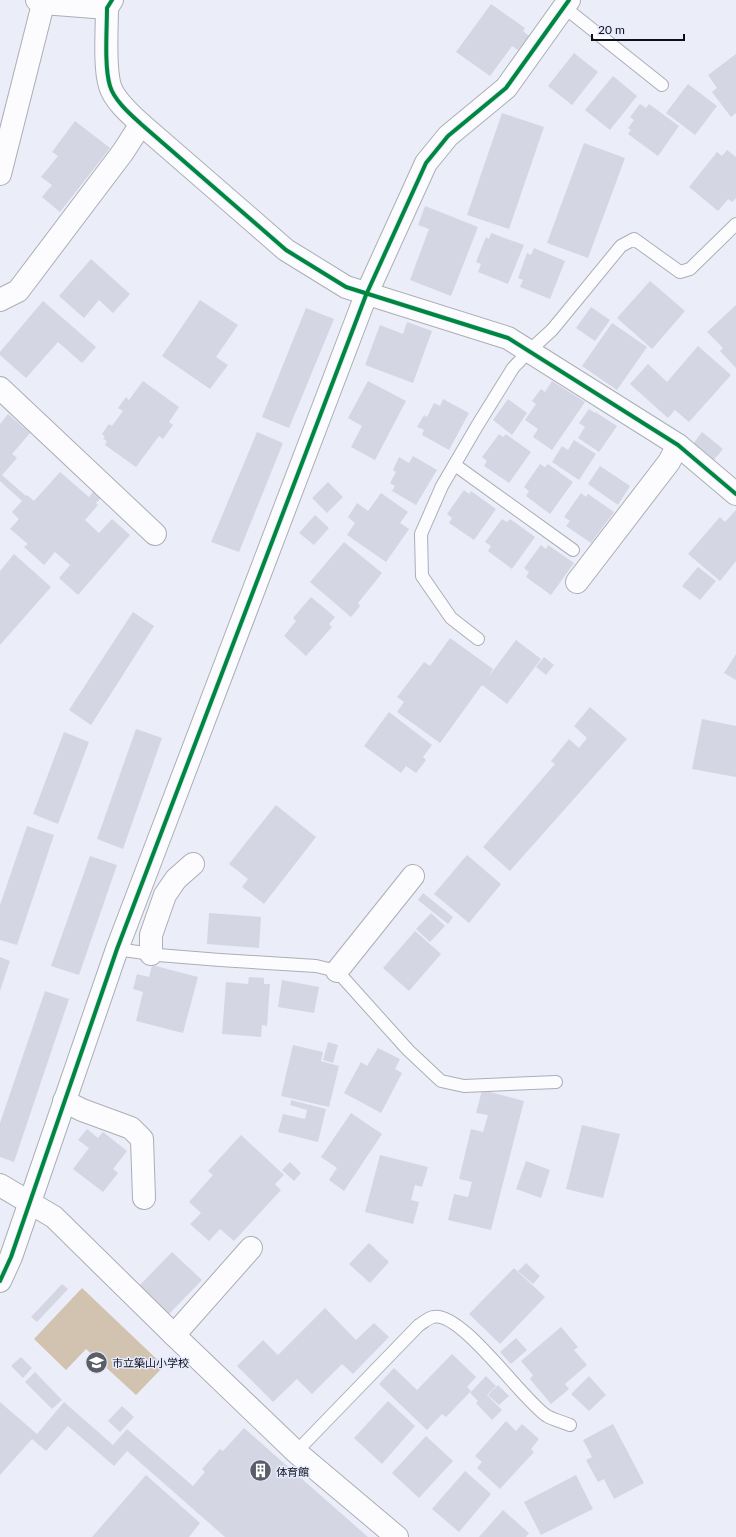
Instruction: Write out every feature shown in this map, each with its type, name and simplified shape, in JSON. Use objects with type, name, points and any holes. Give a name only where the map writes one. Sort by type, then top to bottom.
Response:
[{"type":"street","points":[[0,174],[42,1],[110,4],[107,66],[110,86],[122,106],[286,250],[346,287],[508,338],[678,445],[736,494]]},
{"type":"street","points":[[0,1281],[11,1257],[117,949],[366,294],[426,164],[448,136],[506,88],[566,4]]},
{"type":"street","points":[[0,300],[18,291],[123,152],[141,124]]},
{"type":"street","points":[[0,388],[155,534]]},
{"type":"street","points":[[577,582],[669,462],[678,445]]},
{"type":"street","points":[[151,954],[151,935],[166,895],[176,879],[193,864]]},
{"type":"street","points":[[337,971],[413,876]]},
{"type":"street","points":[[64,1101],[82,1110],[131,1128],[142,1139],[144,1198]]},
{"type":"street","points":[[0,1185],[30,1201],[54,1217],[174,1336],[296,1452],[397,1537]]},
{"type":"street","points":[[174,1336],[250,1248]]},
{"type":"lane","points":[[566,4],[662,85]]},
{"type":"lane","points":[[478,639],[451,618],[422,576],[421,534],[442,486],[513,368],[552,330],[621,246],[634,239],[680,272],[690,269],[736,224]]},
{"type":"lane","points":[[455,465],[573,550]]},
{"type":"lane","points":[[117,949],[151,954],[220,960],[316,966],[337,971],[408,1050],[441,1081],[464,1086],[556,1082]]},
{"type":"lane","points":[[296,1452],[419,1325],[433,1317],[444,1319],[458,1326],[505,1372],[536,1407],[548,1416],[570,1425]]},
{"type":"shaded area","points":[[82,1288],[164,1366],[136,1395],[86,1349],[66,1370],[34,1339]]},
{"type":"building","points":[[491,4],[525,28],[523,31],[529,36],[518,50],[512,46],[490,76],[456,52]]},
{"type":"building","points":[[574,53],[598,72],[572,105],[548,86]]},
{"type":"building","points":[[736,54],[736,113],[731,117],[712,92],[717,88],[708,75]]},
{"type":"building","points":[[613,76],[637,96],[610,130],[585,110]]},
{"type":"building","points":[[688,84],[717,106],[695,135],[666,113]]},
{"type":"building","points":[[640,104],[646,108],[649,104],[679,126],[658,156],[628,134],[631,130],[628,128],[634,120],[630,117]]},
{"type":"building","points":[[502,113],[544,127],[509,229],[467,215]]},
{"type":"building","points":[[75,121],[110,148],[60,212],[42,197],[52,185],[41,177],[58,156],[52,152]]},
{"type":"building","points":[[584,143],[625,158],[588,258],[547,243]]},
{"type":"building","points":[[727,150],[736,157],[736,198],[732,202],[728,199],[718,211],[689,187],[717,152],[722,156]]},
{"type":"building","points":[[425,206],[478,227],[451,296],[410,280],[429,229],[418,225]]},
{"type":"building","points":[[491,233],[524,245],[508,284],[478,272],[481,264],[476,262],[486,237],[489,239]]},
{"type":"building","points":[[534,248],[565,261],[550,299],[520,287],[523,280],[518,278],[527,253],[531,255]]},
{"type":"building","points":[[91,259],[130,294],[113,313],[99,300],[84,318],[59,296]]},
{"type":"building","points":[[650,281],[685,311],[652,349],[617,318]]},
{"type":"building","points":[[200,300],[238,325],[216,357],[228,365],[210,389],[162,356]]},
{"type":"building","points":[[43,301],[96,347],[82,363],[58,342],[26,378],[0,355],[0,352]]},
{"type":"building","points":[[736,305],[736,368],[720,351],[723,348],[707,332]]},
{"type":"building","points":[[591,307],[610,320],[595,341],[576,328]]},
{"type":"building","points":[[306,308],[334,319],[289,428],[262,417]]},
{"type":"building","points":[[407,322],[432,331],[413,383],[365,365],[380,325],[403,334]]},
{"type":"building","points":[[612,323],[647,347],[617,390],[582,366]]},
{"type":"building","points":[[698,346],[731,375],[689,422],[675,410],[668,418],[630,384],[648,364],[667,382]]},
{"type":"building","points":[[143,381],[179,407],[169,422],[173,425],[163,439],[159,436],[136,467],[105,445],[107,441],[103,439],[105,437],[102,434],[109,424],[112,426],[123,411],[118,408],[126,397],[129,400]]},
{"type":"building","points":[[368,381],[406,401],[375,460],[351,447],[362,426],[348,418]]},
{"type":"building","points":[[552,381],[585,402],[552,450],[533,437],[538,429],[525,420],[536,404],[532,401],[541,389],[545,392]]},
{"type":"building","points":[[443,399],[469,413],[449,450],[422,435],[424,430],[417,427],[424,415],[427,417],[434,403],[440,406]]},
{"type":"building","points":[[508,399],[527,413],[512,435],[493,420]]},
{"type":"building","points":[[589,409],[617,426],[599,452],[578,438],[585,427],[579,423]]},
{"type":"building","points":[[8,414],[30,433],[12,454],[17,458],[2,475],[34,501],[60,472],[89,497],[98,486],[106,493],[96,503],[98,505],[85,520],[99,533],[112,519],[130,535],[78,595],[59,578],[70,565],[55,552],[44,565],[24,547],[28,544],[10,529],[19,519],[12,512],[22,501],[0,481],[0,424]]},
{"type":"building","points":[[257,432],[283,443],[239,552],[211,542]]},
{"type":"building","points":[[702,432],[723,449],[713,461],[693,444]]},
{"type":"building","points":[[499,434],[503,437],[506,434],[531,452],[509,483],[484,466],[487,461],[482,457]]},
{"type":"building","points":[[574,440],[596,454],[579,480],[552,462],[562,446],[568,450]]},
{"type":"building","points":[[413,456],[437,470],[416,505],[392,491],[395,486],[390,483],[396,472],[393,470],[399,457],[409,463]]},
{"type":"building","points":[[540,464],[545,467],[548,464],[573,482],[550,514],[526,496],[529,491],[524,487]]},
{"type":"building","points":[[600,466],[630,486],[618,505],[588,484]]},
{"type":"building","points":[[328,482],[343,497],[327,513],[312,498]]},
{"type":"building","points":[[464,490],[469,494],[471,491],[496,509],[474,540],[449,523],[452,518],[447,514]]},
{"type":"building","points":[[381,493],[408,512],[400,523],[409,529],[386,562],[347,535],[355,523],[348,517],[357,503],[368,511]]},
{"type":"building","points":[[581,493],[586,497],[588,494],[614,512],[591,543],[566,526],[570,521],[564,517]]},
{"type":"building","points":[[736,510],[736,561],[720,581],[688,554],[720,517],[725,522]]},
{"type":"building","points":[[315,515],[329,528],[314,545],[299,533]]},
{"type":"building","points":[[502,519],[507,522],[510,519],[535,537],[512,569],[488,551],[491,546],[485,542]]},
{"type":"building","points":[[344,542],[382,573],[358,603],[360,606],[351,617],[310,582]]},
{"type":"building","points":[[541,545],[546,549],[548,545],[574,563],[551,595],[526,577],[529,572],[524,568]]},
{"type":"building","points":[[14,554],[51,587],[0,645],[0,571]]},
{"type":"building","points":[[698,567],[716,581],[700,600],[682,586]]},
{"type":"building","points":[[311,597],[335,617],[329,624],[332,627],[306,656],[284,636],[296,621],[293,618]]},
{"type":"building","points":[[133,612],[154,626],[91,725],[69,710]]},
{"type":"building","points":[[450,638],[493,669],[489,676],[516,640],[541,659],[507,704],[482,685],[440,743],[397,712],[404,702],[397,697],[424,662],[430,666]]},
{"type":"building","points":[[736,654],[736,680],[724,673]]},
{"type":"building","points":[[544,657],[554,665],[546,675],[536,667]]},
{"type":"building","points":[[590,707],[627,739],[510,871],[483,847],[555,764],[551,761],[569,739],[579,748],[587,738],[574,726]]},
{"type":"building","points":[[389,712],[432,745],[423,757],[426,760],[416,773],[406,766],[401,773],[364,746]]},
{"type":"building","points":[[702,719],[736,726],[736,777],[692,769]]},
{"type":"building","points":[[136,729],[162,738],[123,849],[97,839]]},
{"type":"building","points":[[64,732],[89,742],[58,824],[33,814]]},
{"type":"building","points":[[276,805],[316,837],[264,904],[242,887],[248,879],[229,864]]},
{"type":"building","points":[[27,826],[54,835],[17,945],[0,940],[0,905]]},
{"type":"building","points":[[467,855],[501,884],[469,923],[434,894]]},
{"type":"building","points":[[90,856],[117,865],[79,975],[51,966]]},
{"type":"building","points":[[423,893],[453,917],[448,924],[418,900]]},
{"type":"building","points":[[209,913],[261,917],[259,948],[207,944]]},
{"type":"building","points":[[431,913],[445,926],[430,942],[416,929]]},
{"type":"building","points":[[415,931],[441,954],[409,991],[383,968]]},
{"type":"building","points":[[0,957],[10,961],[0,991]]},
{"type":"building","points":[[152,965],[198,977],[183,1033],[136,1021],[143,992],[133,989],[137,974],[149,977]]},
{"type":"building","points":[[249,977],[264,978],[264,984],[270,984],[267,1026],[262,1025],[261,1037],[222,1034],[226,982],[248,984]]},
{"type":"building","points":[[282,980],[319,987],[314,1013],[278,1007]]},
{"type":"building","points":[[45,991],[69,999],[14,1162],[0,1157],[0,1123]]},
{"type":"building","points":[[328,1042],[338,1045],[333,1063],[323,1060]]},
{"type":"building","points":[[293,1045],[323,1052],[321,1061],[339,1066],[329,1107],[281,1096]]},
{"type":"building","points":[[378,1048],[400,1059],[395,1069],[402,1073],[381,1113],[344,1093],[361,1062],[367,1066]]},
{"type":"building","points":[[482,1090],[524,1101],[491,1230],[448,1220],[454,1194],[468,1197],[472,1182],[459,1179],[471,1129],[483,1132],[488,1115],[476,1113]]},
{"type":"building","points":[[291,1100],[326,1109],[318,1142],[278,1132],[283,1114],[305,1119],[307,1110],[290,1105]]},
{"type":"building","points":[[351,1113],[382,1134],[344,1191],[329,1180],[337,1168],[321,1157]]},
{"type":"building","points":[[582,1125],[620,1134],[603,1198],[566,1189]]},
{"type":"building","points":[[87,1129],[98,1138],[103,1132],[127,1151],[113,1169],[118,1173],[103,1192],[73,1169],[89,1148],[78,1140]]},
{"type":"building","points":[[241,1135],[284,1175],[275,1184],[281,1190],[234,1241],[220,1229],[209,1241],[190,1224],[201,1213],[189,1202],[213,1175],[208,1171]]},
{"type":"building","points":[[380,1155],[428,1167],[422,1187],[415,1185],[411,1200],[419,1202],[413,1224],[365,1212]]},
{"type":"building","points":[[526,1161],[550,1170],[541,1198],[516,1189]]},
{"type":"building","points":[[290,1162],[301,1173],[294,1181],[282,1170]]},
{"type":"building","points":[[369,1243],[389,1262],[370,1283],[349,1264]]},
{"type":"building","points":[[172,1252],[202,1280],[169,1314],[140,1285]]},
{"type":"building","points":[[526,1263],[540,1276],[533,1284],[518,1271]]},
{"type":"building","points":[[514,1268],[545,1297],[500,1344],[469,1314]]},
{"type":"building","points":[[62,1284],[68,1289],[37,1322],[31,1317]]},
{"type":"building","points":[[325,1308],[356,1340],[374,1323],[389,1337],[353,1374],[342,1364],[312,1394],[297,1379],[273,1402],[237,1366],[263,1340],[278,1355]]},
{"type":"building","points":[[561,1327],[578,1347],[574,1350],[587,1365],[565,1384],[569,1389],[551,1404],[530,1379],[533,1375],[521,1361]]},
{"type":"building","points":[[516,1338],[527,1350],[511,1364],[500,1352]]},
{"type":"building","points":[[452,1354],[476,1377],[467,1387],[471,1391],[446,1417],[442,1414],[427,1430],[379,1384],[394,1368],[417,1390]]},
{"type":"building","points":[[21,1357],[32,1368],[23,1378],[11,1366]]},
{"type":"building","points":[[35,1372],[62,1400],[52,1409],[25,1382]]},
{"type":"building","points":[[486,1376],[496,1386],[487,1395],[502,1410],[492,1420],[476,1403],[478,1401],[470,1393]]},
{"type":"building","points":[[589,1376],[606,1395],[589,1411],[571,1394]]},
{"type":"building","points":[[498,1385],[509,1396],[499,1405],[488,1395]]},
{"type":"building","points":[[388,1401],[415,1426],[382,1464],[354,1438]]},
{"type":"building","points":[[0,1402],[37,1434],[64,1402],[113,1445],[127,1429],[193,1486],[205,1472],[202,1469],[220,1449],[223,1451],[244,1428],[368,1537],[225,1537],[127,1451],[114,1466],[68,1426],[46,1451],[32,1439],[0,1475]]},
{"type":"building","points":[[122,1406],[134,1417],[120,1432],[108,1421]]},
{"type":"building","points":[[506,1421],[516,1431],[522,1424],[539,1439],[531,1449],[534,1452],[500,1489],[477,1468],[482,1462],[475,1456]]},
{"type":"building","points":[[613,1424],[644,1483],[614,1499],[604,1479],[598,1482],[586,1460],[592,1457],[583,1440]]},
{"type":"building","points":[[426,1436],[453,1461],[419,1498],[392,1473]]},
{"type":"building","points":[[465,1471],[491,1494],[459,1532],[432,1509]]},
{"type":"building","points":[[146,1475],[200,1523],[189,1537],[92,1537]]},
{"type":"building","points":[[576,1475],[593,1509],[541,1535],[524,1502]]},
{"type":"building","points":[[503,1510],[529,1533],[526,1537],[479,1537]]},
{"type":"cycle path","points":[[112,0],[107,8],[106,59],[108,78],[115,96],[132,116],[286,250],[346,287],[508,338],[678,445],[736,494]]},
{"type":"cycle path","points":[[0,1281],[11,1257],[117,949],[366,295],[426,163],[448,136],[506,88],[569,0]]},
{"type":"place","name":"市立築山小学校","points":[[96,1362]]},
{"type":"place","name":"体育館","points":[[261,1471]]}]
